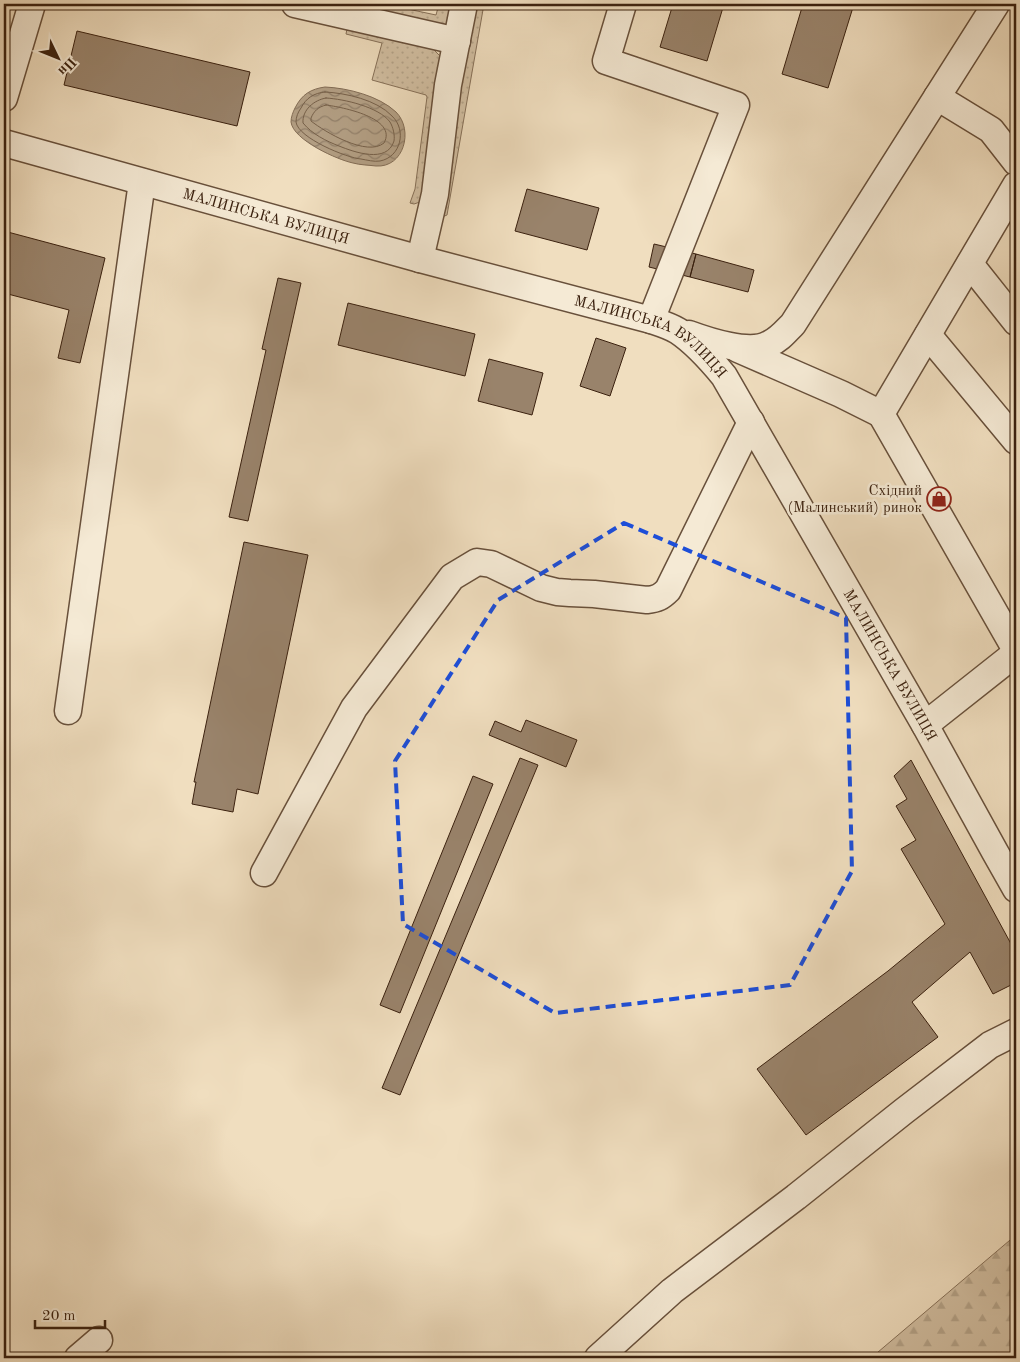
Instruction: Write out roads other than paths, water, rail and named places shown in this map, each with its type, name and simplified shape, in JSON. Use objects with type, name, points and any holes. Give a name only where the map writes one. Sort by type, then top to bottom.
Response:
[{"type":"street","points":[[4,24],[14,22],[24,16],[32,4]]},
{"type":"street","points":[[4,98],[32,4]]},
{"type":"street","points":[[295,4],[456,41]]},
{"type":"street","points":[[420,259],[435,194],[448,85],[464,4]]},
{"type":"street","points":[[623,4],[606,61],[736,105],[652,320]]},
{"type":"street","points":[[676,330],[714,342],[733,346],[753,347],[768,345],[793,324],[996,4]]},
{"type":"street","points":[[4,39],[4,45]]},
{"type":"street","points":[[937,97],[991,130],[1016,162]]},
{"type":"street","name":"МАЛИНСЬКА ВУЛИЦЯ","points":[[4,143],[420,259],[652,320],[676,330],[697,345],[724,376],[925,725],[1005,848],[1016,888]]},
{"type":"street","points":[[68,711],[142,182]]},
{"type":"street","points":[[881,414],[1016,185]]},
{"type":"street","points":[[970,264],[1016,322]]},
{"type":"street","points":[[928,335],[1016,441]]},
{"type":"street","points":[[780,336],[776,350],[778,360],[791,372]]},
{"type":"street","points":[[733,346],[842,394],[881,414],[1016,652],[925,725]]},
{"type":"street","points":[[264,873],[354,708],[452,577],[477,562],[491,564],[541,588],[557,592],[647,600],[661,597],[668,590],[751,422]]},
{"type":"street","points":[[598,1358],[672,1291],[796,1197],[904,1110],[990,1045],[1016,1032]]},
{"type":"street","points":[[78,1358],[99,1340]]},
{"type":"water","points":[[325,87],[343,89],[372,97],[396,112],[404,128],[405,138],[399,155],[393,161],[386,165],[376,166],[353,163],[337,158],[317,148],[299,136],[291,122],[295,108],[307,93]]},
{"type":"place","name":"Східний (Малинський) ринок","points":[[939,499]]}]
